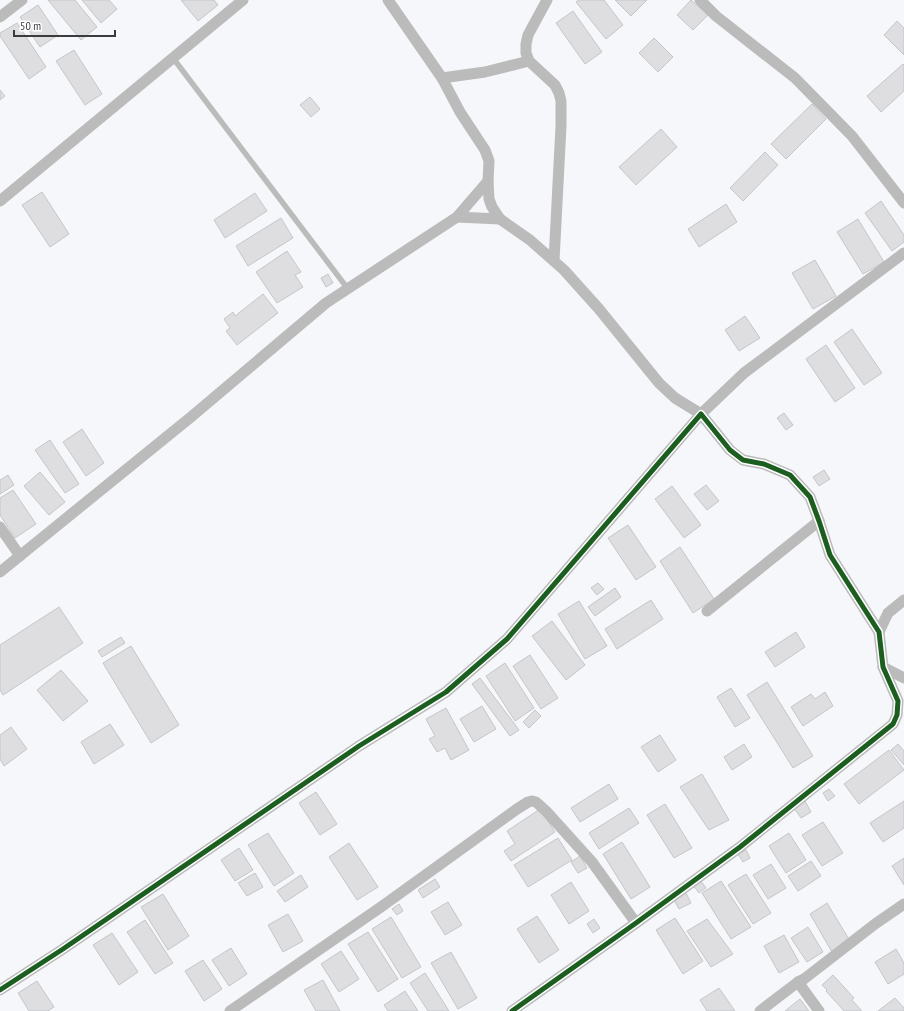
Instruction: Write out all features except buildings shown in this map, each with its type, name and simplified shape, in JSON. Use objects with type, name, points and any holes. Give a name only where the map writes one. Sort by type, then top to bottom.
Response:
[{"type":"street","points":[[0,17],[22,0]]},
{"type":"street","points":[[0,201],[243,0]]},
{"type":"street","points":[[388,0],[442,78],[460,112],[485,150],[489,161],[489,199],[492,207],[500,219],[530,240],[564,270],[599,309],[659,383],[675,398],[701,414],[730,450],[744,460],[764,464],[790,474],[810,497],[830,555],[879,632],[883,667],[898,701],[897,715],[893,724],[740,848],[636,924],[512,1011]]},
{"type":"street","points":[[548,0],[528,35],[526,53],[530,61],[555,85],[561,101],[562,126],[554,261]]},
{"type":"street","points":[[700,0],[716,16],[795,78],[852,136],[904,203]]},
{"type":"street","points":[[442,78],[485,72],[530,61]]},
{"type":"street","points":[[0,572],[191,417],[326,303],[457,217],[488,181]]},
{"type":"street","points":[[457,217],[500,219]]},
{"type":"street","points":[[0,990],[63,949],[359,746],[446,692],[507,639],[701,414],[744,374],[904,254]]},
{"type":"street","points":[[707,611],[819,521]]},
{"type":"street","points":[[0,527],[20,556]]},
{"type":"street","points":[[879,632],[888,613],[904,600]]},
{"type":"street","points":[[883,667],[904,678]]},
{"type":"street","points":[[230,1011],[381,907],[516,809],[532,801],[536,802],[546,811],[592,862],[636,924]]},
{"type":"street","points":[[760,1011],[875,924],[904,904]]},
{"type":"street","points":[[798,982],[819,1011]]},
{"type":"lane","points":[[173,58],[348,289]]},
{"type":"cycle path","points":[[0,990],[63,949],[359,746],[446,692],[507,639],[701,414],[730,450],[743,460],[764,464],[790,475],[810,497],[830,555],[879,632],[883,667],[898,701],[897,715],[893,724],[740,847],[512,1011]]}]
